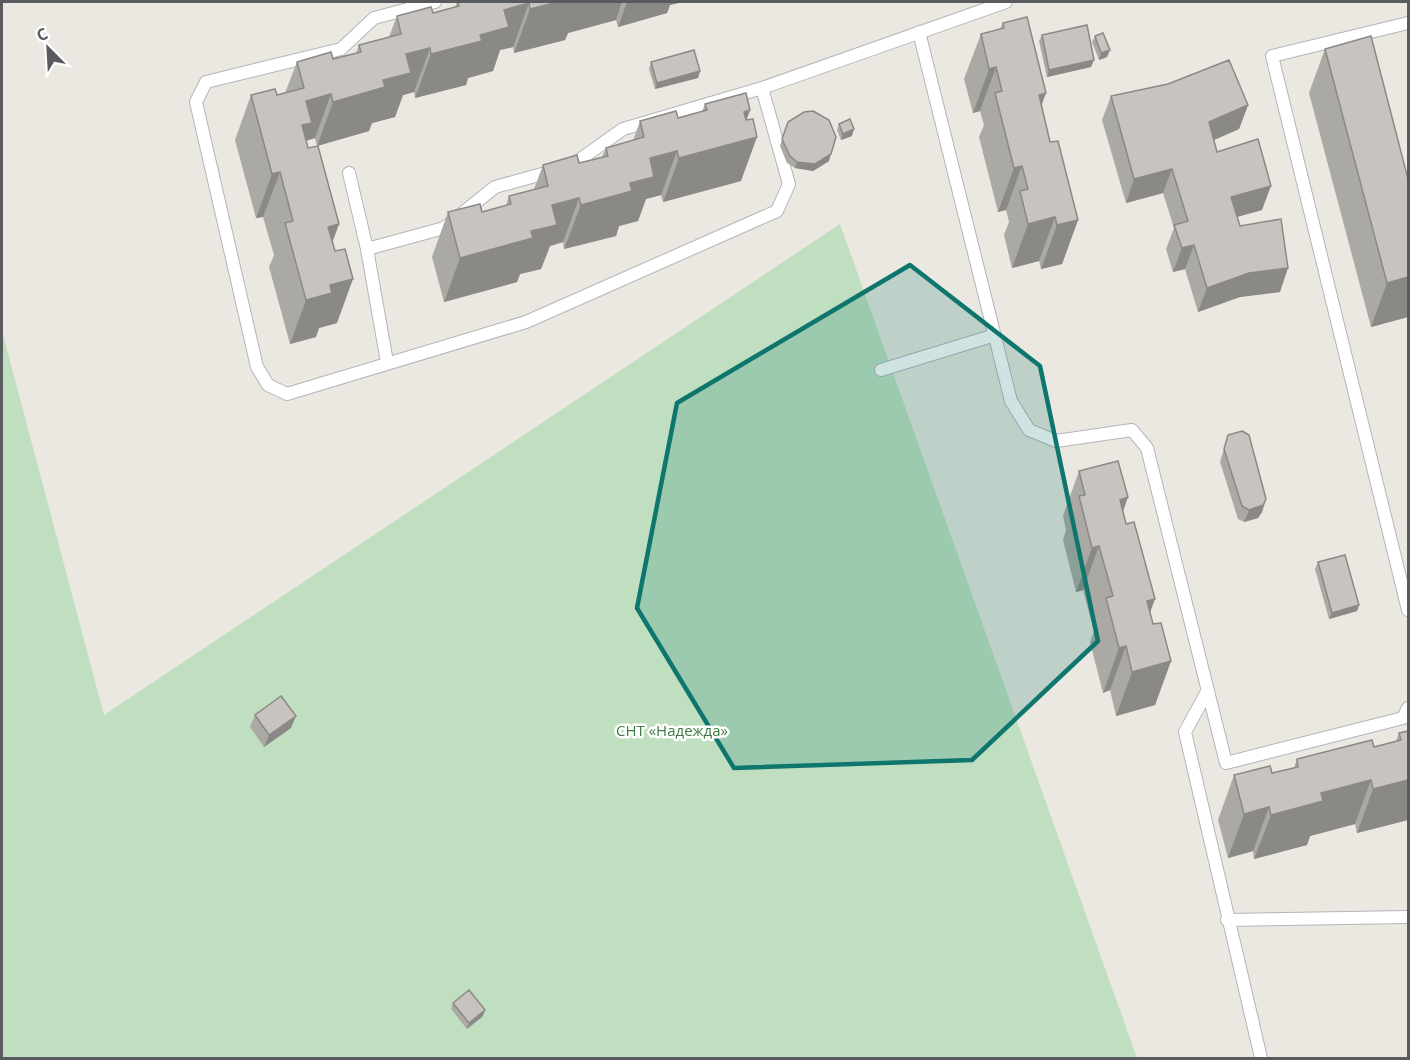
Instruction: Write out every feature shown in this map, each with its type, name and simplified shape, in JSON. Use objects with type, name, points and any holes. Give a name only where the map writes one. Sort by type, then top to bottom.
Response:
[{"type":"lane","points":[[435,2],[374,18],[341,49],[206,82],[196,102],[257,367],[268,385],[287,394],[526,322],[777,211],[789,184],[762,87]]},
{"type":"lane","points":[[367,249],[444,228],[495,187],[572,166],[623,129],[762,87],[1006,2]]},
{"type":"lane","points":[[1408,23],[1272,56],[1408,610]]},
{"type":"lane","points":[[919,32],[1011,401],[1029,430],[1056,441],[1132,430],[1147,448],[1226,763],[1403,718],[1408,708]]},
{"type":"lane","points":[[349,173],[367,249],[387,362]]},
{"type":"lane","points":[[881,370],[995,335]]},
{"type":"lane","points":[[1208,690],[1185,732],[1261,1059]]},
{"type":"lane","points":[[1227,920],[1408,917]]},
{"type":"highlighted area","points":[[910,265],[1040,366],[1098,641],[972,760],[734,768],[637,608],[677,403]]},
{"type":"green space","name":"СНТ «Надежда»","points":[[840,224],[1137,1058],[2,1058],[2,331],[104,715]]},
{"type":"building","points":[[458,2],[558,2],[530,9],[529,3],[504,10],[509,27],[480,35],[482,41],[431,54],[430,48],[406,54],[411,73],[383,80],[385,87],[333,102],[331,94],[306,101],[312,123],[302,125],[308,148],[318,146],[339,224],[328,227],[335,251],[345,249],[353,279],[330,285],[332,293],[306,300],[285,223],[293,221],[280,172],[272,174],[251,95],[275,89],[277,95],[304,88],[297,62],[331,52],[333,59],[361,52],[359,45],[401,34],[397,16],[431,7],[433,13],[459,6]]},
{"type":"building","points":[[1027,17],[1046,93],[1039,95],[1050,142],[1058,141],[1078,220],[1057,225],[1055,217],[1028,224],[1020,191],[1028,189],[1022,166],[1014,168],[995,93],[1002,91],[996,67],[989,69],[981,34],[1004,28],[1003,23]]},
{"type":"building","points":[[1087,25],[1094,60],[1049,70],[1042,35]]},
{"type":"building","points":[[1103,33],[1110,50],[1101,53],[1095,36]]},
{"type":"building","points":[[1371,36],[1408,179],[1408,277],[1387,283],[1325,49]]},
{"type":"building","points":[[694,50],[700,71],[657,83],[651,62]]},
{"type":"building","points":[[1229,60],[1248,105],[1209,122],[1217,152],[1258,139],[1271,186],[1231,197],[1240,226],[1281,219],[1288,268],[1249,273],[1207,288],[1194,245],[1182,248],[1174,225],[1188,221],[1172,169],[1134,179],[1111,96],[1168,84]]},
{"type":"building","points":[[746,93],[750,110],[744,112],[746,120],[753,119],[757,137],[679,158],[677,151],[650,158],[654,177],[630,183],[632,191],[581,205],[579,198],[552,205],[557,225],[531,231],[533,238],[460,258],[448,212],[480,204],[482,212],[511,204],[509,196],[548,186],[543,165],[577,155],[579,163],[608,156],[606,148],[644,137],[640,121],[676,111],[678,118],[707,110],[705,104]]},
{"type":"building","points":[[813,111],[829,120],[836,137],[831,154],[815,164],[797,162],[790,156],[782,139],[788,122],[804,112]]},
{"type":"building","points":[[850,119],[854,129],[843,134],[839,124]]},
{"type":"building","points":[[1242,431],[1249,435],[1266,499],[1263,505],[1249,510],[1242,506],[1224,449],[1228,435]]},
{"type":"building","points":[[1118,461],[1128,497],[1120,500],[1126,524],[1134,522],[1155,599],[1147,601],[1153,624],[1161,623],[1171,661],[1132,672],[1126,646],[1119,648],[1106,598],[1113,596],[1099,546],[1092,548],[1079,496],[1085,495],[1079,471]]},
{"type":"building","points":[[1345,555],[1359,605],[1332,613],[1318,562]]},
{"type":"building","points":[[281,696],[296,716],[269,735],[255,715]]},
{"type":"building","points":[[1408,731],[1408,780],[1373,789],[1371,780],[1321,793],[1323,801],[1271,815],[1269,807],[1244,814],[1234,775],[1270,766],[1272,773],[1298,767],[1297,759],[1372,740],[1374,747],[1401,740],[1399,733]]},
{"type":"building","points":[[469,990],[485,1010],[469,1023],[453,1003]]}]
